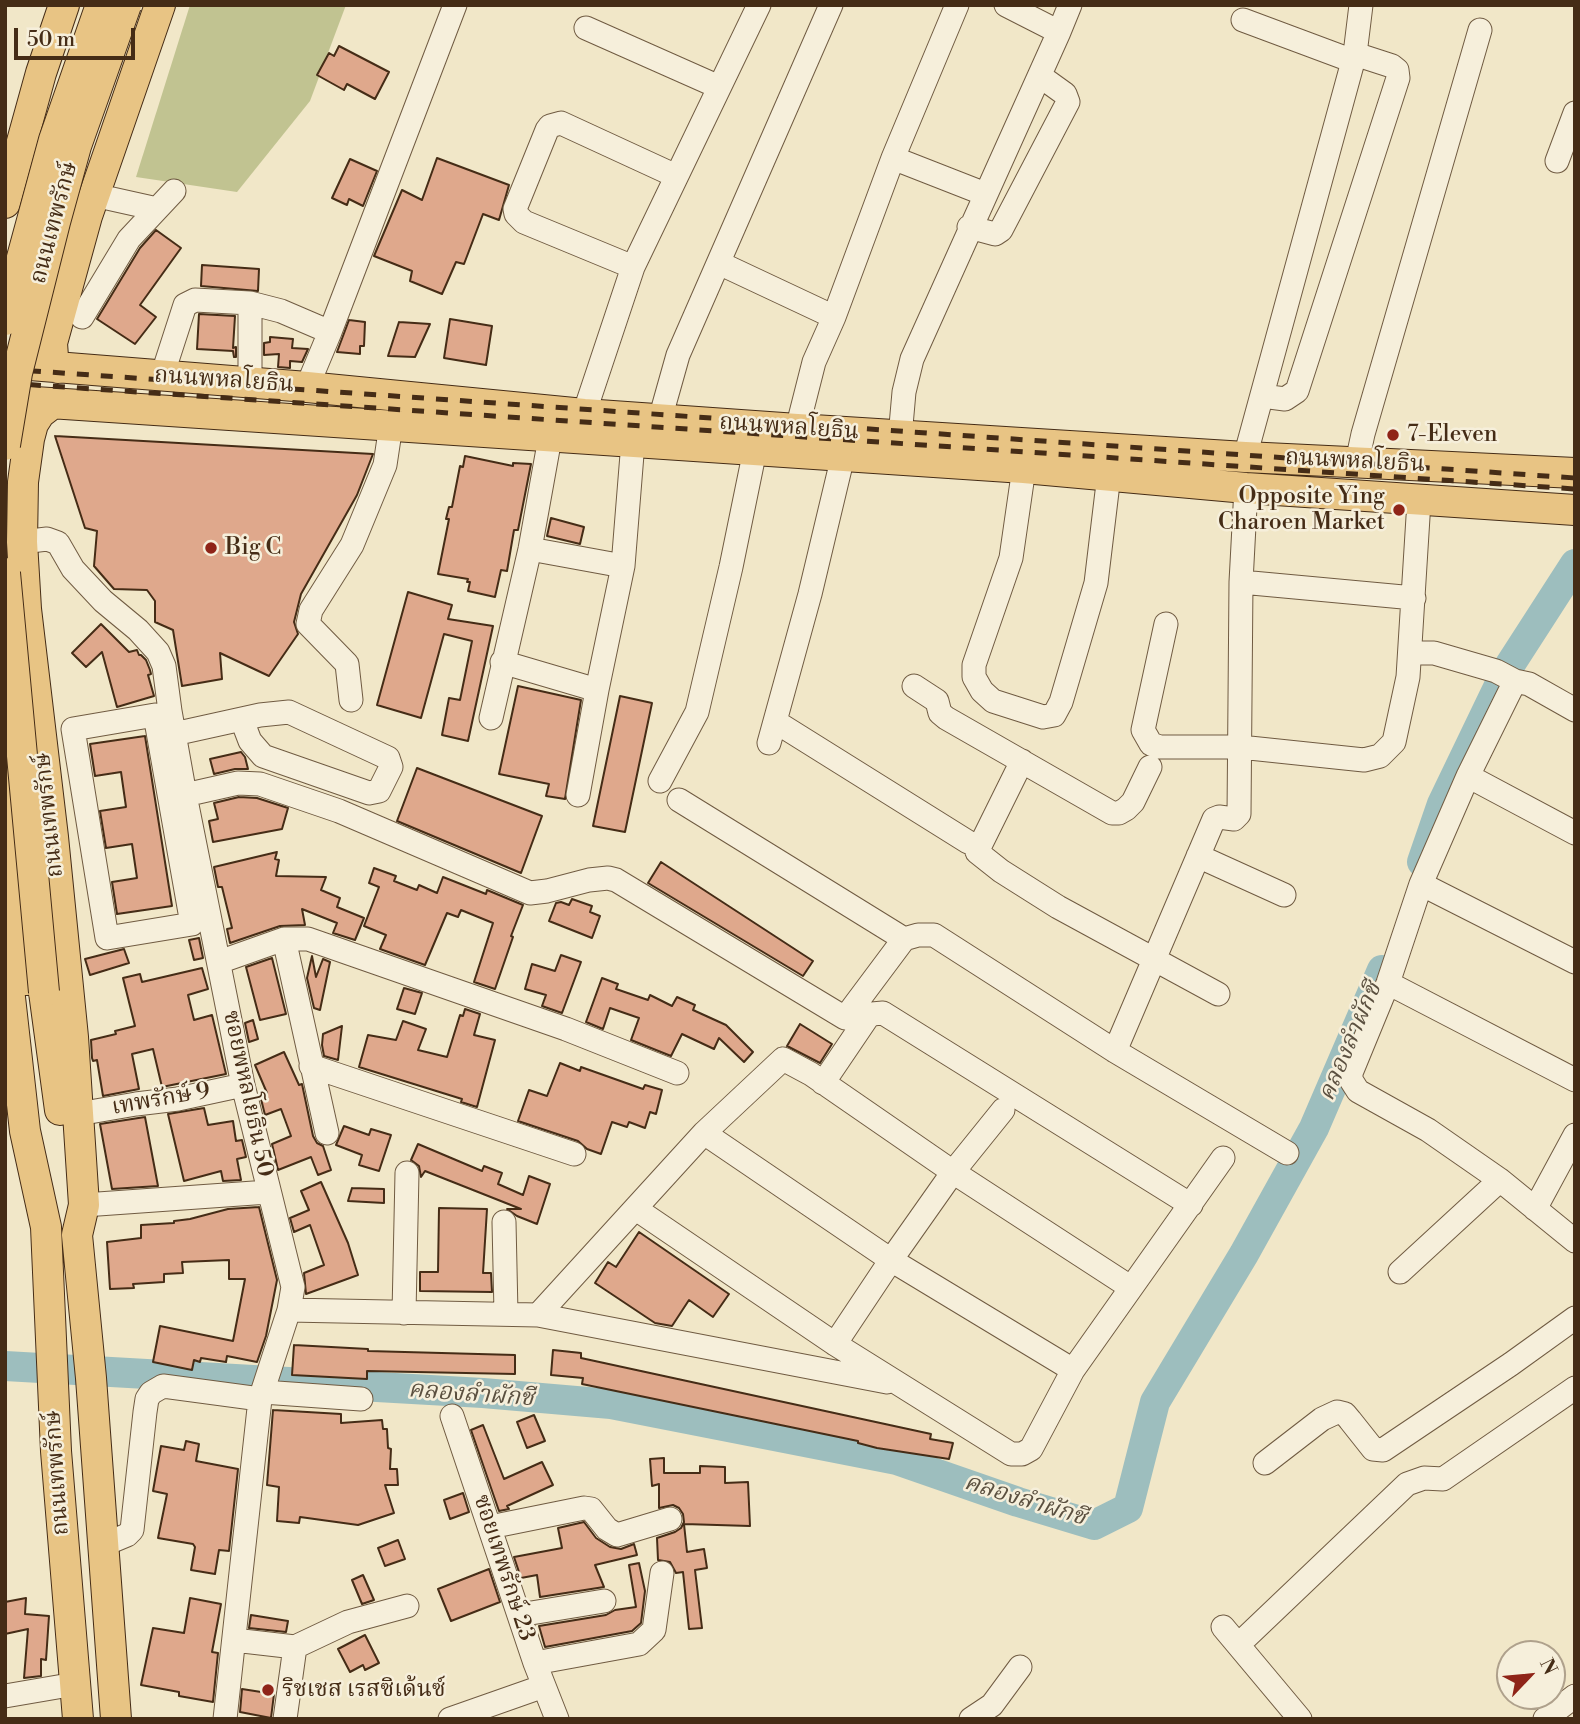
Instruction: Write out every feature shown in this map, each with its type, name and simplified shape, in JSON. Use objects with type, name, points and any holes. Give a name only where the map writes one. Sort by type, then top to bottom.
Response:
[{"type":"main road","points":[[64,5],[41,74],[6,206],[11,223],[20,235],[32,242],[53,245],[66,241],[78,232],[91,206]]},
{"type":"main road","points":[[41,74],[77,5]]},
{"type":"main road","points":[[65,143],[58,89],[77,5]]},
{"type":"main road","name":"ถนนเทพรักษ์","points":[[5,446],[17,373],[65,143],[102,5]]},
{"type":"main road","name":"ถนนเทพรักษ์","points":[[5,320],[65,143],[126,5]]},
{"type":"main road","points":[[65,143],[103,101],[142,5]]},
{"type":"main road","name":"ถนนเทพรักษ์","points":[[58,368],[53,357],[52,343],[91,206],[160,5]]},
{"type":"main road","name":"ถนนพหลโยธิน","points":[[5,363],[307,387],[584,414],[900,437],[1028,456],[1109,475],[1419,501],[1575,510]]},
{"type":"main road","name":"ถนนพหลโยธิน","points":[[5,400],[843,456],[1247,457],[1575,473]]},
{"type":"main road","name":"ถนนเทพรักษ์","points":[[53,403],[40,413],[31,432],[23,482],[22,542],[26,603],[53,837],[78,1114],[85,1205],[77,1235]]},
{"type":"main road","points":[[1246,488],[1241,472],[1247,457]]},
{"type":"main road","name":"ถนนเทพรักษ์","points":[[5,573],[36,994],[51,1368],[78,1719]]},
{"type":"main road","points":[[5,579],[19,588],[26,603]]},
{"type":"main road","name":"ถนนเทพรักษ์","points":[[5,761],[36,994],[77,1235],[90,1364],[116,1719]]},
{"type":"main road","name":"ถนนเทพรักษ์","points":[[5,953],[15,1133],[46,1227]]},
{"type":"street","points":[[307,387],[454,5]]},
{"type":"street","points":[[584,414],[633,267],[759,5]]},
{"type":"street","points":[[660,419],[678,355],[831,5]]},
{"type":"street","points":[[797,429],[814,362],[834,317],[893,158],[957,5]]},
{"type":"street","points":[[1006,5],[1059,32]]},
{"type":"street","points":[[900,437],[904,392],[912,359],[1070,5]]},
{"type":"street","points":[[1247,457],[1354,58],[1361,5]]},
{"type":"street","points":[[1243,20],[1354,58],[1392,66],[1399,74],[1297,391],[1285,399],[1262,396]]},
{"type":"street","points":[[586,29],[719,87]]},
{"type":"street","points":[[1357,463],[1363,434],[1480,30]]},
{"type":"street","points":[[969,227],[995,234],[1000,230],[1068,103],[1065,94],[1040,76]]},
{"type":"street","points":[[1557,161],[1575,113]]},
{"type":"street","points":[[633,267],[524,222],[516,214],[515,209],[547,131],[550,126],[561,124],[676,176]]},
{"type":"street","points":[[893,158],[985,194]]},
{"type":"street","points":[[82,317],[129,239],[174,191]]},
{"type":"street","points":[[91,206],[158,209]]},
{"type":"street","points":[[719,263],[834,317]]},
{"type":"street","points":[[162,376],[185,305],[195,300],[250,303],[281,311],[330,332]]},
{"type":"street","points":[[250,303],[250,383]]},
{"type":"street","points":[[351,701],[347,664],[308,625],[311,610],[352,545],[386,465],[391,425]]},
{"type":"street","points":[[491,718],[530,549],[550,438]]},
{"type":"street","points":[[578,795],[623,566],[633,443]]},
{"type":"street","points":[[660,781],[697,712],[755,450]]},
{"type":"street","points":[[843,456],[773,733],[968,842]]},
{"type":"street","points":[[1028,456],[1011,558],[974,665],[974,677],[982,691],[993,701],[1043,718],[1054,715],[1061,702],[1097,583],[1109,475]]},
{"type":"street","points":[[1115,1051],[1214,820],[1219,817],[1234,819],[1239,814],[1241,582],[1246,488]]},
{"type":"street","points":[[1166,624],[1143,730],[1147,740],[1160,747],[1240,747],[1364,760],[1380,756],[1394,742],[1409,677],[1419,501]]},
{"type":"street","name":"ซอยพหลโยธิน 50","points":[[22,542],[54,540],[81,577],[103,601],[138,630],[158,652],[164,666],[185,795],[243,1085],[293,1287],[289,1310],[262,1393],[225,1719]]},
{"type":"street","points":[[530,549],[623,566]]},
{"type":"street","points":[[1241,582],[1414,598]]},
{"type":"street","points":[[1410,653],[1434,653],[1507,676],[1529,684],[1575,710]]},
{"type":"street","points":[[502,662],[597,690]]},
{"type":"street","points":[[1507,676],[1468,776],[1421,884],[1388,984],[1351,1073],[1353,1086],[1428,1130],[1500,1180],[1575,1241]]},
{"type":"street","points":[[914,686],[937,701],[940,713],[947,718],[1112,813],[1126,810],[1133,802],[1150,767]]},
{"type":"street","points":[[174,734],[260,715],[289,712],[388,758],[391,767],[379,791],[369,793],[263,756],[250,741],[242,720]]},
{"type":"street","points":[[155,715],[192,924],[107,938],[90,830],[74,729],[155,715]]},
{"type":"street","points":[[1022,761],[977,852],[1001,871],[1058,907],[1218,994]]},
{"type":"street","points":[[1468,776],[1575,833]]},
{"type":"street","points":[[185,795],[238,783],[260,784],[339,811],[530,893],[608,877],[845,1018],[904,939],[930,934],[939,937],[1115,1051],[1287,1153]]},
{"type":"street","points":[[679,800],[904,939]]},
{"type":"street","points":[[53,837],[90,830]]},
{"type":"street","points":[[1198,856],[1284,895]]},
{"type":"street","points":[[1421,884],[1575,962]]},
{"type":"street","points":[[219,962],[285,939],[309,939],[566,1029],[677,1073]]},
{"type":"street","points":[[285,939],[327,1133]]},
{"type":"street","points":[[1388,984],[1575,1080]]},
{"type":"street","points":[[823,1083],[867,1018],[872,1014],[883,1013],[1191,1205]]},
{"type":"street","points":[[538,1315],[704,1133],[780,1060],[786,1060],[823,1083],[953,1172],[1130,1287]]},
{"type":"street","points":[[311,1066],[574,1154]]},
{"type":"street","name":"เทพรักษ์ 9","points":[[78,1114],[178,1099],[243,1085]]},
{"type":"street","points":[[835,1344],[953,1172],[1003,1110]]},
{"type":"street","points":[[704,1133],[891,1260],[1073,1370]]},
{"type":"street","points":[[1535,1209],[1575,1135]]},
{"type":"street","points":[[636,1209],[835,1344],[1011,1454],[1022,1454],[1031,1450],[1073,1370],[1223,1158]]},
{"type":"street","points":[[404,1313],[407,1172]]},
{"type":"street","points":[[1400,1272],[1500,1180]]},
{"type":"street","points":[[85,1205],[268,1192]]},
{"type":"street","points":[[504,1222],[506,1313]]},
{"type":"street","points":[[289,1310],[538,1315],[901,1385]]},
{"type":"street","points":[[1265,1463],[1322,1419],[1337,1412],[1345,1414],[1373,1448],[1383,1450],[1575,1318]]},
{"type":"street","points":[[103,1545],[127,1535],[132,1530],[147,1399],[163,1386],[361,1399]]},
{"type":"street","points":[[1238,1645],[1407,1484],[1424,1478],[1443,1479],[1575,1388]]},
{"type":"street","name":"ซอยเทพรักษ์ 23","points":[[452,1416],[535,1663],[557,1719]]},
{"type":"street","points":[[490,1527],[584,1508],[591,1509],[607,1529],[617,1535],[670,1519]]},
{"type":"street","points":[[535,1663],[639,1644],[654,1630],[662,1573]]},
{"type":"street","points":[[519,1615],[604,1601]]},
{"type":"street","points":[[234,1640],[295,1647],[348,1622],[407,1606]]},
{"type":"street","points":[[1223,1627],[1300,1719]]},
{"type":"street","points":[[285,1719],[295,1647]]},
{"type":"street","points":[[971,1719],[992,1704],[1020,1667]]},
{"type":"street","points":[[5,1696],[75,1684]]},
{"type":"street","points":[[450,1719],[544,1686]]},
{"type":"street","points":[[1545,1719],[1575,1696]]},
{"type":"green space","points":[[190,5],[346,5],[310,101],[237,192],[136,177]]},
{"type":"building","points":[[339,46],[389,72],[375,99],[347,84],[344,90],[317,75],[329,53],[334,56]]},
{"type":"building","points":[[437,158],[509,185],[499,220],[483,214],[464,264],[456,262],[442,294],[410,281],[412,271],[374,256],[402,190],[422,200]]},
{"type":"building","points":[[350,159],[377,171],[363,206],[349,199],[347,205],[332,198]]},
{"type":"building","points":[[156,230],[181,248],[140,305],[156,317],[135,344],[97,319],[140,248]]},
{"type":"building","points":[[202,265],[259,269],[258,291],[201,286]]},
{"type":"building","points":[[199,314],[235,316],[233,348],[236,347],[236,357],[233,351],[197,349]]},
{"type":"building","points":[[450,319],[492,326],[486,365],[444,358]]},
{"type":"building","points":[[349,320],[365,322],[364,346],[360,346],[360,354],[337,352]]},
{"type":"building","points":[[399,322],[430,324],[415,357],[388,356]]},
{"type":"building","points":[[270,337],[293,339],[292,348],[308,349],[302,362],[290,361],[290,368],[278,367],[279,354],[264,355],[264,343],[270,342]]},
{"type":"building","name":"Big C","points":[[55,436],[373,454],[357,495],[301,594],[294,622],[298,634],[269,676],[220,653],[222,679],[182,686],[173,630],[155,622],[155,601],[147,590],[114,589],[94,566],[97,531],[85,528]]},
{"type":"building","points":[[465,456],[513,466],[513,463],[531,464],[518,530],[514,530],[507,571],[501,570],[495,597],[468,591],[468,579],[438,574],[449,519],[446,519],[449,507],[452,507],[460,466],[463,467]]},
{"type":"building","points":[[551,518],[584,527],[580,544],[547,536]]},
{"type":"building","points":[[408,592],[452,605],[448,619],[493,626],[468,741],[442,735],[449,698],[460,700],[472,641],[444,634],[421,718],[377,705]]},
{"type":"building","points":[[101,624],[129,652],[137,650],[146,660],[154,696],[117,707],[102,652],[86,667],[72,653]]},
{"type":"building","points":[[518,686],[581,700],[565,799],[546,796],[549,784],[499,774]]},
{"type":"building","points":[[620,696],[652,703],[625,832],[593,826]]},
{"type":"building","points":[[145,736],[172,906],[117,914],[112,882],[137,878],[132,844],[106,848],[100,811],[126,807],[121,772],[95,776],[90,744]]},
{"type":"building","points":[[241,752],[248,769],[214,774],[210,759]]},
{"type":"building","points":[[417,768],[542,816],[521,873],[397,821]]},
{"type":"building","points":[[239,797],[257,798],[288,808],[282,829],[213,842],[209,821],[218,819],[214,803]]},
{"type":"building","points":[[277,852],[275,859],[279,860],[276,876],[326,877],[321,890],[340,898],[337,907],[364,918],[355,940],[333,933],[337,923],[302,909],[305,925],[280,926],[230,943],[227,929],[232,928],[214,867]]},
{"type":"building","points":[[661,862],[813,961],[803,976],[648,883]]},
{"type":"building","points":[[374,868],[396,876],[394,881],[417,890],[419,885],[437,893],[443,877],[486,894],[487,890],[523,905],[495,989],[474,982],[493,923],[461,910],[458,917],[447,913],[425,965],[380,949],[386,935],[364,926],[379,887],[369,883]]},
{"type":"building","points":[[572,899],[592,906],[590,912],[600,916],[592,938],[549,921],[556,903],[569,905]]},
{"type":"building","points":[[199,938],[203,958],[194,960],[189,940]]},
{"type":"building","points":[[124,949],[129,963],[90,975],[85,959]]},
{"type":"building","points":[[561,955],[581,962],[562,1013],[542,1006],[546,995],[525,989],[532,964],[555,971]]},
{"type":"building","points":[[312,956],[316,977],[323,959],[330,962],[320,1010],[314,1008],[307,978]]},
{"type":"building","points":[[272,958],[286,1014],[260,1020],[246,967]]},
{"type":"building","points":[[202,968],[208,989],[188,995],[194,1020],[212,1015],[226,1074],[162,1087],[153,1049],[132,1054],[139,1089],[103,1096],[97,1060],[93,1061],[92,1058],[91,1040],[135,1026],[123,978],[140,974],[142,982]]},
{"type":"building","points":[[602,978],[618,984],[616,989],[648,1000],[650,995],[672,1006],[677,997],[695,1005],[693,1010],[726,1025],[753,1052],[744,1062],[719,1038],[714,1049],[682,1034],[671,1056],[631,1040],[639,1018],[610,1008],[603,1029],[586,1022]]},
{"type":"building","points":[[404,988],[422,993],[415,1014],[397,1009]]},
{"type":"building","points":[[465,1009],[480,1014],[474,1035],[495,1040],[477,1107],[461,1102],[462,1099],[359,1067],[368,1035],[396,1040],[403,1021],[426,1029],[418,1050],[447,1057],[460,1015],[463,1016]]},
{"type":"building","points":[[253,1020],[258,1039],[249,1042],[245,1023]]},
{"type":"building","points":[[800,1024],[832,1044],[820,1063],[787,1046]]},
{"type":"building","points":[[342,1026],[338,1060],[324,1056],[323,1034]]},
{"type":"building","points":[[284,1052],[299,1085],[302,1084],[313,1136],[317,1143],[323,1146],[331,1170],[318,1175],[311,1157],[278,1170],[272,1144],[291,1136],[281,1109],[265,1115],[260,1095],[267,1093],[255,1065]]},
{"type":"building","points":[[560,1063],[580,1071],[581,1067],[643,1089],[645,1085],[662,1090],[656,1114],[650,1112],[645,1128],[629,1122],[627,1127],[612,1122],[601,1154],[587,1149],[578,1141],[518,1121],[529,1090],[547,1096]]},
{"type":"building","points":[[204,1108],[208,1125],[233,1121],[236,1141],[242,1140],[246,1157],[237,1159],[241,1180],[223,1181],[221,1171],[184,1181],[168,1114]]},
{"type":"building","points":[[145,1117],[158,1186],[112,1189],[100,1124]]},
{"type":"building","points":[[344,1126],[369,1135],[371,1129],[391,1135],[379,1171],[359,1165],[362,1155],[336,1145]]},
{"type":"building","points":[[418,1144],[482,1171],[484,1166],[502,1173],[498,1184],[523,1195],[529,1176],[550,1184],[537,1224],[507,1209],[521,1209],[425,1171],[421,1177],[419,1166],[411,1160]]},
{"type":"building","points":[[321,1182],[348,1243],[358,1275],[306,1294],[304,1273],[324,1265],[310,1225],[294,1232],[290,1218],[309,1210],[301,1191]]},
{"type":"building","points":[[352,1188],[384,1189],[384,1203],[348,1201]]},
{"type":"building","points":[[259,1207],[277,1280],[266,1336],[257,1362],[227,1356],[226,1362],[201,1358],[200,1362],[194,1360],[192,1370],[153,1362],[160,1326],[233,1341],[245,1279],[229,1279],[229,1260],[182,1262],[183,1273],[164,1274],[164,1282],[110,1289],[107,1242],[141,1238],[141,1225],[174,1223],[228,1209]]},
{"type":"building","points":[[439,1208],[487,1209],[483,1273],[491,1273],[492,1292],[420,1291],[420,1272],[438,1272]]},
{"type":"building","points":[[639,1232],[729,1294],[713,1317],[689,1300],[672,1326],[655,1323],[595,1283],[608,1262],[616,1267]]},
{"type":"building","points":[[294,1345],[368,1351],[515,1355],[515,1374],[367,1371],[367,1379],[292,1375]]},
{"type":"building","points":[[553,1350],[581,1353],[581,1358],[931,1434],[930,1439],[953,1443],[949,1459],[877,1448],[858,1441],[582,1384],[583,1378],[551,1375]]},
{"type":"building","points":[[273,1410],[341,1414],[341,1423],[382,1420],[383,1429],[387,1429],[388,1448],[391,1449],[390,1469],[397,1469],[398,1485],[385,1485],[394,1513],[358,1525],[300,1517],[299,1523],[277,1521],[279,1487],[267,1485]]},
{"type":"building","points":[[534,1415],[545,1441],[527,1448],[517,1422]]},
{"type":"building","points":[[483,1425],[504,1479],[542,1462],[553,1485],[507,1506],[509,1509],[499,1511],[471,1430]]},
{"type":"building","points":[[186,1441],[199,1444],[196,1461],[238,1469],[229,1551],[219,1550],[215,1574],[191,1570],[195,1547],[193,1544],[158,1538],[167,1494],[153,1491],[161,1446],[184,1450]]},
{"type":"building","points":[[664,1458],[664,1473],[700,1473],[700,1466],[725,1467],[725,1483],[748,1482],[750,1526],[684,1524],[687,1552],[704,1549],[707,1568],[695,1570],[702,1628],[689,1629],[683,1572],[676,1573],[670,1562],[658,1560],[657,1538],[675,1532],[684,1522],[679,1508],[673,1505],[659,1508],[659,1484],[652,1486],[650,1459]]},
{"type":"building","points":[[463,1493],[469,1512],[450,1519],[444,1500]]},
{"type":"building","points":[[584,1522],[596,1538],[610,1547],[621,1549],[634,1544],[637,1555],[595,1565],[604,1587],[540,1597],[537,1575],[521,1578],[514,1557],[562,1548],[558,1528]]},
{"type":"building","points":[[398,1540],[405,1559],[385,1566],[378,1548]]},
{"type":"building","points":[[639,1563],[645,1591],[641,1623],[632,1631],[545,1647],[539,1626],[636,1607],[629,1565]]},
{"type":"building","points":[[489,1569],[500,1602],[451,1621],[438,1589]]},
{"type":"building","points":[[363,1575],[374,1600],[362,1604],[352,1580]]},
{"type":"building","points":[[26,1598],[25,1614],[49,1616],[46,1660],[41,1659],[41,1676],[24,1678],[28,1629],[5,1634],[5,1602]]},
{"type":"building","points":[[190,1598],[221,1604],[212,1652],[218,1653],[213,1702],[141,1685],[153,1628],[184,1633]]},
{"type":"building","points":[[251,1615],[288,1621],[286,1632],[249,1628]]},
{"type":"building","points":[[365,1635],[379,1663],[365,1670],[363,1665],[350,1672],[338,1649]]},
{"type":"building","points":[[242,1689],[274,1694],[271,1718],[240,1712]]},
{"type":"waterway","name":"คลองลำผักชี","points":[[1422,862],[1442,804],[1506,671],[1575,564]]},
{"type":"waterway","name":"คลองลำผักชี","points":[[5,1366],[483,1393],[611,1404],[897,1460],[1094,1525],[1128,1508],[1155,1402],[1244,1254],[1314,1128],[1382,970]]},
{"type":"railway","points":[[5,369],[1575,478]]},
{"type":"railway","points":[[5,383],[1575,489]]},
{"type":"place","name":"7-Eleven","points":[[1393,435]]},
{"type":"place","name":"Opposite Ying Charoen Market","points":[[1399,510]]},
{"type":"place","name":"Big C","points":[[211,548]]},
{"type":"place","name":"ริชเชส เรสซิเด้นซ์","points":[[268,1690]]}]
